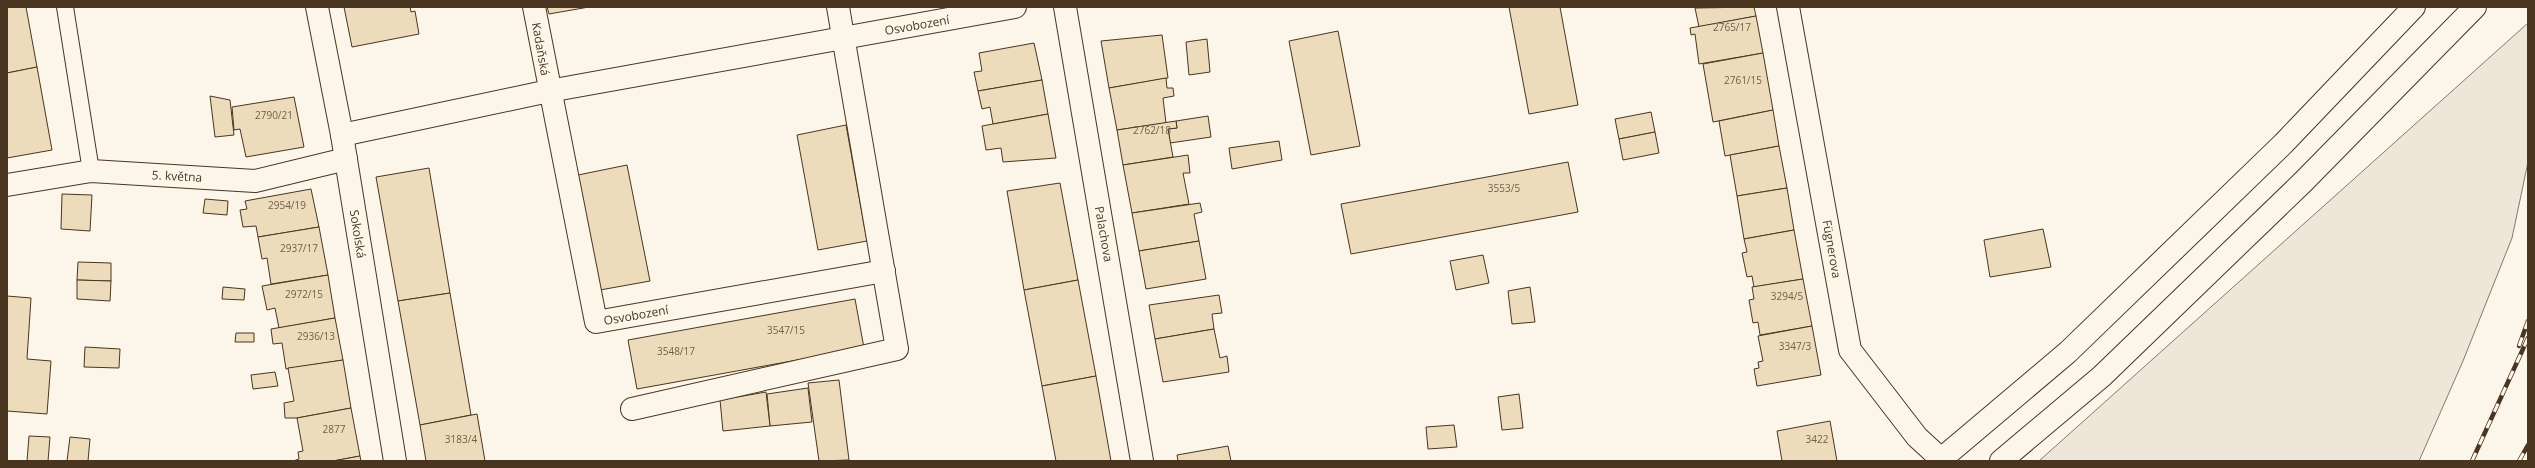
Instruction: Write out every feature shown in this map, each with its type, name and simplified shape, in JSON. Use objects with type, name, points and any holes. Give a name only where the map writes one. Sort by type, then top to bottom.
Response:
[{"type":"main road","name":"Sokolská","points":[[317,7],[342,135],[395,461]]},
{"type":"main road","name":"Kadaňská","points":[[534,7],[549,91]]},
{"type":"main road","points":[[632,409],[897,349],[838,7]]},
{"type":"main road","name":"Osvobození","points":[[342,135],[549,91],[1015,7]]},
{"type":"main road","name":"Palachova","points":[[1065,7],[1142,461]]},
{"type":"main road","name":"Fügnerova","points":[[1788,7],[1850,350],[1917,438],[1940,460]]},
{"type":"main road","points":[[1940,460],[2068,352],[2283,144],[2414,7]]},
{"type":"main road","points":[[2001,461],[2102,376],[2303,182],[2475,7]]},
{"type":"main road","name":"Osvobození","points":[[549,91],[596,322],[884,271]]},
{"type":"main road","name":"5. května","points":[[7,185],[92,171],[255,181],[346,159]]},
{"type":"lane","points":[[65,7],[92,171]]},
{"type":"shaded area","points":[[2528,23],[2528,162],[2512,238],[2463,361],[2419,461],[2039,461]]},
{"type":"building","points":[[7,7],[26,7],[37,67],[7,73]]},
{"type":"building","points":[[344,7],[410,7],[411,12],[415,11],[419,34],[352,47]]},
{"type":"building","points":[[547,7],[589,7],[549,14]]},
{"type":"building","points":[[1509,7],[1560,7],[1578,105],[1529,114]]},
{"type":"building","points":[[1754,7],[1756,16],[1699,27],[1695,8]]},
{"type":"building","points":[[1756,16],[1763,53],[1699,64],[1695,34],[1691,35],[1690,28]]},
{"type":"building","points":[[1338,31],[1360,146],[1311,155],[1289,41]]},
{"type":"building","points":[[1162,35],[1168,78],[1109,88],[1101,41]]},
{"type":"building","points":[[1207,39],[1210,72],[1189,75],[1186,42]]},
{"type":"building","points":[[1034,43],[1042,80],[978,91],[974,72],[982,71],[979,53]]},
{"type":"building","points":[[1763,53],[1773,110],[1713,122],[1703,64]]},
{"type":"building","points":[[37,67],[52,150],[7,158],[7,73]]},
{"type":"building","points":[[1166,78],[1167,88],[1173,88],[1174,96],[1163,98],[1166,123],[1117,130],[1109,88]]},
{"type":"building","points":[[1042,80],[1048,114],[993,124],[990,107],[982,109],[978,91]]},
{"type":"building","points":[[210,96],[230,100],[234,135],[215,137]]},
{"type":"building","points":[[294,97],[304,147],[246,157],[240,129],[234,130],[232,107]]},
{"type":"building","points":[[1773,110],[1779,146],[1725,156],[1719,121]]},
{"type":"building","points":[[1651,112],[1655,132],[1619,139],[1615,119]]},
{"type":"building","points":[[1048,114],[1056,158],[1003,162],[1001,148],[986,150],[982,126]]},
{"type":"building","points":[[1208,116],[1211,137],[1170,143],[1168,129],[1177,128],[1176,121]]},
{"type":"building","points":[[1176,121],[1177,128],[1168,129],[1173,157],[1123,165],[1117,130]]},
{"type":"building","points":[[846,125],[867,241],[818,250],[797,135]]},
{"type":"building","points":[[1655,132],[1659,153],[1623,160],[1619,139]]},
{"type":"building","points":[[1279,141],[1282,160],[1232,169],[1229,148]]},
{"type":"building","points":[[1779,146],[1787,188],[1737,196],[1730,155]]},
{"type":"building","points":[[1188,155],[1190,173],[1183,173],[1189,204],[1132,213],[1123,165]]},
{"type":"building","points":[[1568,162],[1578,212],[1351,254],[1341,204]]},
{"type":"building","points":[[627,165],[650,281],[600,290],[578,175]]},
{"type":"building","points":[[429,168],[450,293],[398,301],[376,177]]},
{"type":"building","points":[[1060,183],[1078,280],[1024,290],[1007,191]]},
{"type":"building","points":[[1787,188],[1794,230],[1744,239],[1737,196]]},
{"type":"building","points":[[311,189],[319,227],[258,237],[256,226],[243,227],[240,210],[247,209],[245,201]]},
{"type":"building","points":[[62,194],[92,195],[90,231],[61,229]]},
{"type":"building","points":[[205,199],[228,201],[227,215],[203,213]]},
{"type":"building","points":[[1200,203],[1202,212],[1194,214],[1199,241],[1139,251],[1132,213]]},
{"type":"building","points":[[319,227],[328,275],[271,284],[267,258],[262,259],[258,237]]},
{"type":"building","points":[[2043,229],[2051,267],[1990,277],[1984,240]]},
{"type":"building","points":[[1794,230],[1803,279],[1754,287],[1752,276],[1747,277],[1742,253],[1747,252],[1744,239]]},
{"type":"building","points":[[1199,241],[1206,279],[1146,289],[1139,251]]},
{"type":"building","points":[[1483,255],[1489,283],[1456,290],[1450,261]]},
{"type":"building","points":[[78,262],[111,263],[111,281],[77,280]]},
{"type":"building","points":[[328,275],[335,318],[279,328],[275,308],[267,310],[262,286]]},
{"type":"building","points":[[1803,279],[1812,326],[1760,335],[1758,322],[1753,323],[1749,300],[1754,299],[1752,287]]},
{"type":"building","points":[[77,280],[111,281],[110,301],[77,299]]},
{"type":"building","points":[[1078,280],[1096,376],[1042,386],[1024,290]]},
{"type":"building","points":[[223,287],[245,289],[244,300],[222,299]]},
{"type":"building","points":[[1530,287],[1535,322],[1512,324],[1508,291]]},
{"type":"building","points":[[450,293],[471,415],[420,425],[398,301]]},
{"type":"building","points":[[1219,295],[1222,313],[1212,314],[1214,329],[1155,339],[1149,305]]},
{"type":"building","points":[[7,296],[31,298],[27,359],[51,361],[47,414],[7,411]]},
{"type":"building","points":[[855,299],[864,348],[637,389],[628,340]]},
{"type":"building","points":[[335,318],[343,360],[286,369],[282,343],[273,344],[271,329]]},
{"type":"building","points":[[1812,326],[1821,375],[1757,386],[1754,369],[1759,368],[1758,362],[1763,361],[1758,336]]},
{"type":"building","points":[[1214,329],[1220,358],[1227,356],[1229,372],[1163,382],[1155,339]]},
{"type":"building","points":[[236,333],[254,333],[254,342],[235,342]]},
{"type":"building","points":[[85,347],[120,349],[119,368],[84,367]]},
{"type":"building","points":[[343,360],[351,408],[297,418],[285,418],[284,403],[294,401],[288,368]]},
{"type":"building","points":[[275,372],[278,386],[253,389],[251,375]]},
{"type":"building","points":[[1096,376],[1111,461],[1056,461],[1042,386]]},
{"type":"building","points":[[839,380],[849,460],[819,461],[808,383]]},
{"type":"building","points":[[808,388],[812,422],[770,426],[767,394]]},
{"type":"building","points":[[766,392],[770,426],[723,431],[720,400]]},
{"type":"building","points":[[1519,394],[1523,428],[1502,430],[1498,397]]},
{"type":"building","points":[[351,408],[360,456],[333,461],[293,461],[299,459],[298,452],[303,451],[297,418]]},
{"type":"building","points":[[477,414],[485,461],[426,461],[420,425]]},
{"type":"building","points":[[1830,421],[1837,461],[1782,461],[1777,431]]},
{"type":"building","points":[[1454,425],[1457,447],[1428,449],[1426,427]]},
{"type":"building","points":[[29,436],[50,437],[48,461],[27,461]]},
{"type":"building","points":[[70,437],[90,439],[88,461],[67,461]]},
{"type":"building","points":[[1228,446],[1231,461],[1178,461],[1177,455]]},
{"type":"building","points":[[360,456],[361,461],[333,461]]},
{"type":"railway","points":[[2519,346],[2528,321]]},
{"type":"railway","points":[[2472,461],[2528,338]]},
{"type":"railway","points":[[2519,461],[2528,445]]}]
